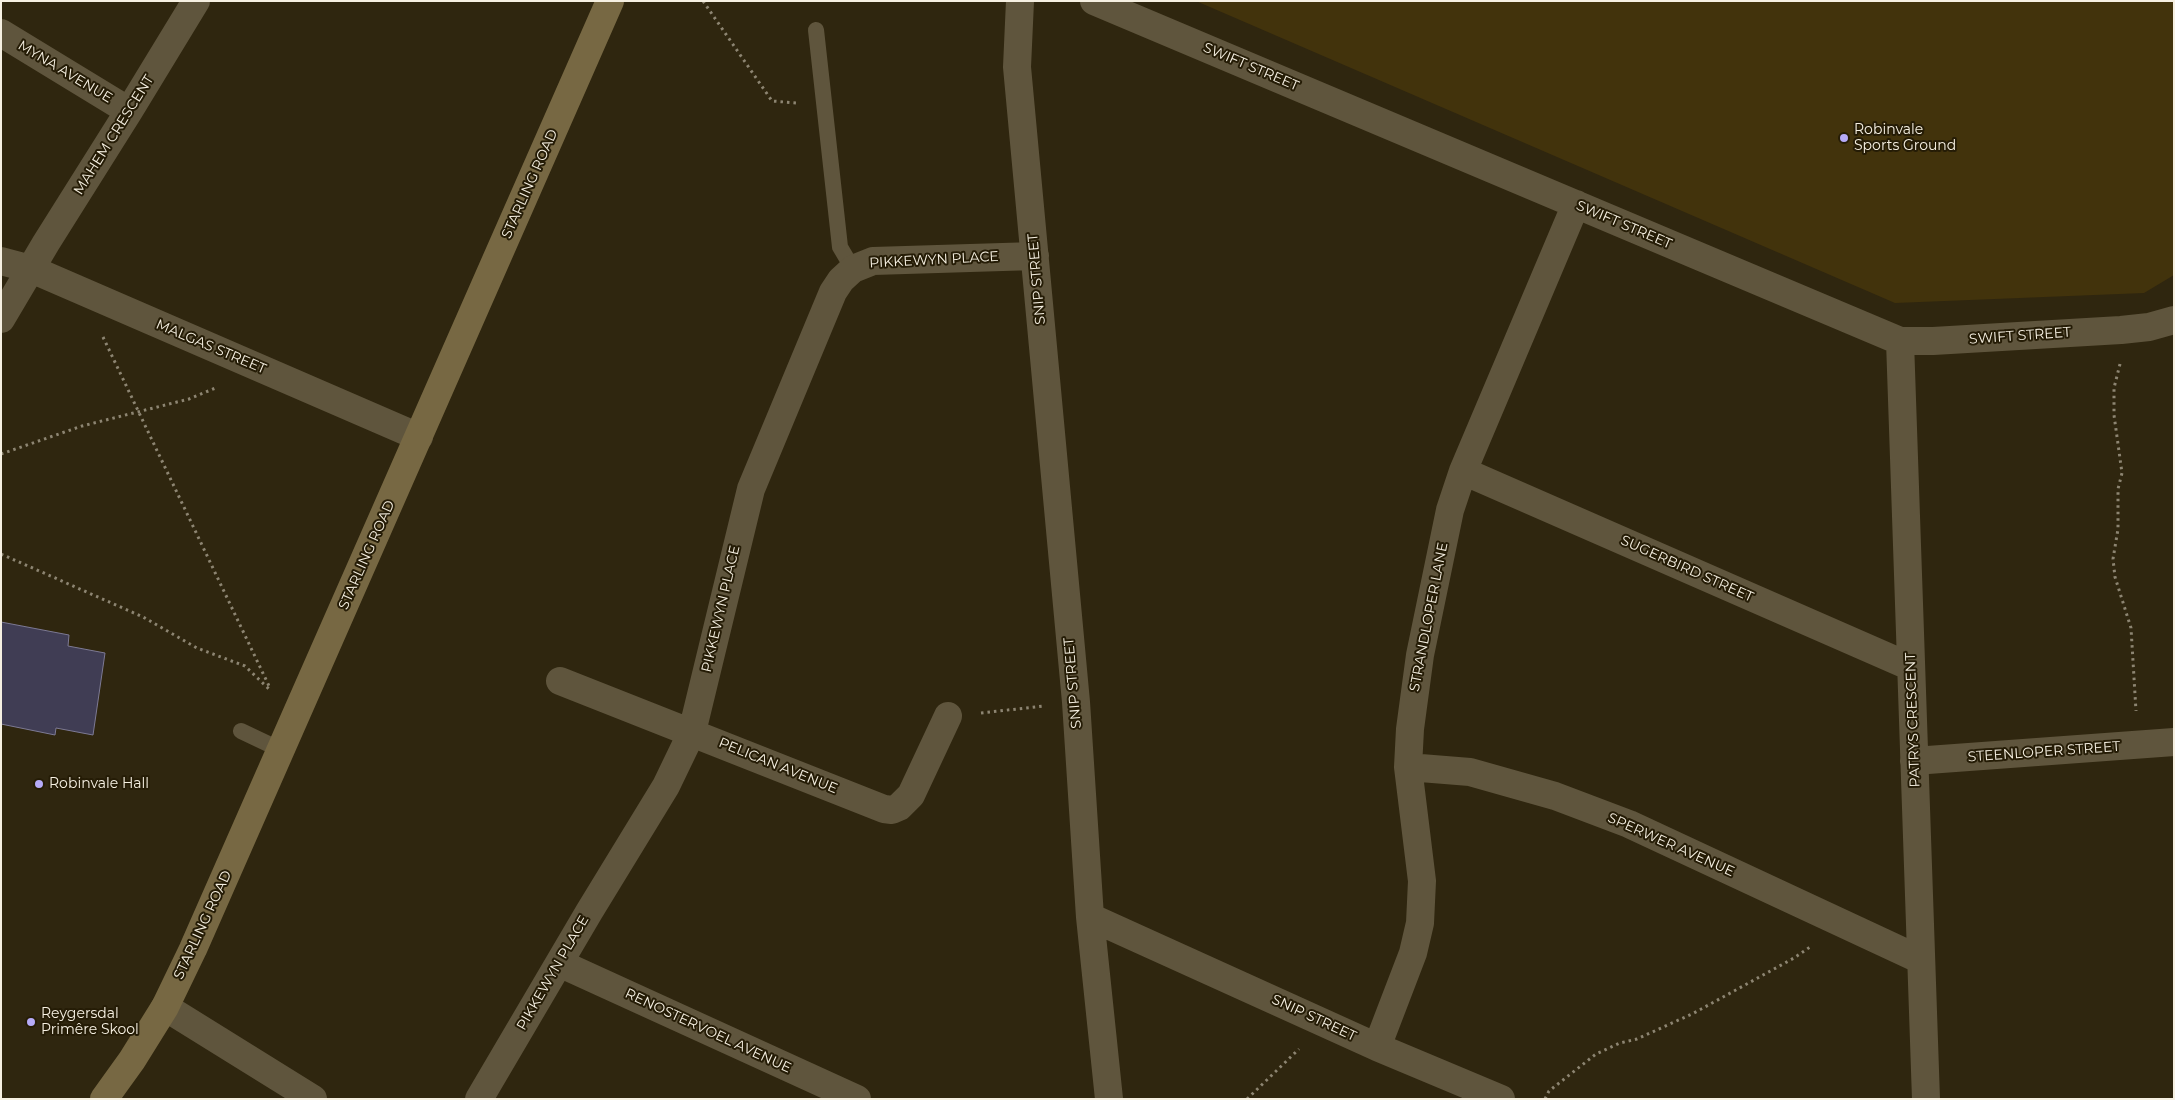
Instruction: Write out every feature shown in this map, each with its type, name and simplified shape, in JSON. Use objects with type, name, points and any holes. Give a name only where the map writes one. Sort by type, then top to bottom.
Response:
[{"type":"street","name":"MAHEM CRESCENT","points":[[1,319],[196,1]]},
{"type":"street","name":"STARLING ROAD","points":[[104,1099],[132,1060],[164,1007],[193,950],[610,1]]},
{"type":"street","name":"SNIP STREET","points":[[1020,1],[1017,67],[1076,702],[1090,917],[1377,1047],[1501,1099]]},
{"type":"street","name":"SWIFT STREET","points":[[1094,1],[1900,341],[1933,342],[2121,330],[2149,327],[2174,320]]},
{"type":"street","name":"MYNA AVENUE","points":[[1,33],[130,111]]},
{"type":"street","name":"STRANDLOPER LANE","points":[[1377,1047],[1413,953],[1420,923],[1422,881],[1408,767],[1410,729],[1420,655],[1450,510],[1463,472],[1576,204]]},
{"type":"street","name":"PIKKEWYN PLACE","points":[[479,1099],[559,962],[666,786],[692,732],[751,489],[833,292],[852,269],[873,261],[1035,256]]},
{"type":"street","name":"MALGAS STREET","points":[[1,261],[31,269],[419,437]]},
{"type":"street","name":"PATRYS CRESCENT","points":[[1900,341],[1926,1099]]},
{"type":"street","name":"SUGERBIRD STREET","points":[[1463,472],[1911,667]]},
{"type":"street","name":"PELICAN AVENUE","points":[[560,681],[884,809],[892,810],[904,803],[911,795],[948,716]]},
{"type":"street","name":"STEENLOPER STREET","points":[[1914,761],[2174,742]]},
{"type":"street","name":"SPERWER AVENUE","points":[[1408,767],[1470,772],[1555,796],[1628,824],[1921,960]]},
{"type":"street","points":[[1090,917],[1110,1099]]},
{"type":"street","name":"RENOSTERVOEL AVENUE","points":[[559,962],[857,1099]]},
{"type":"street","points":[[164,1007],[313,1099]]},
{"type":"lane","points":[[816,30],[840,246],[852,269]]},
{"type":"lane","points":[[240,731],[281,750]]},
{"type":"path","points":[[704,1],[772,101],[824,106]]},
{"type":"path","points":[[1,554],[143,617],[197,648],[245,666],[272,691],[100,332],[109,302]]},
{"type":"path","points":[[2121,330],[2124,348],[2114,388],[2114,415],[2122,473],[2118,489],[2118,529],[2113,559],[2120,595],[2131,628],[2136,712],[2142,745]]},
{"type":"path","points":[[1,454],[82,426],[188,399],[228,382],[240,359]]},
{"type":"path","points":[[948,716],[1076,702]]},
{"type":"path","points":[[1545,1099],[1549,1091],[1596,1054],[1620,1043],[1637,1039],[1728,995],[1794,958],[1831,932],[1836,920]]},
{"type":"path","points":[[1247,1099],[1286,1063],[1323,1022]]},
{"type":"shaded area","name":"Robinvale Sports Ground","points":[[1196,1],[2174,1],[2174,275],[2144,293],[1895,303]]},
{"type":"building","points":[[1,622],[69,635],[68,646],[105,653],[93,735],[56,728],[55,735],[1,724]]},
{"type":"place","name":"Robinvale Sports Ground","points":[[1844,138]]},
{"type":"place","name":"Robinvale Hall","points":[[39,784]]},
{"type":"place","name":"Reygersdal Primêre Skool","points":[[31,1022]]}]
